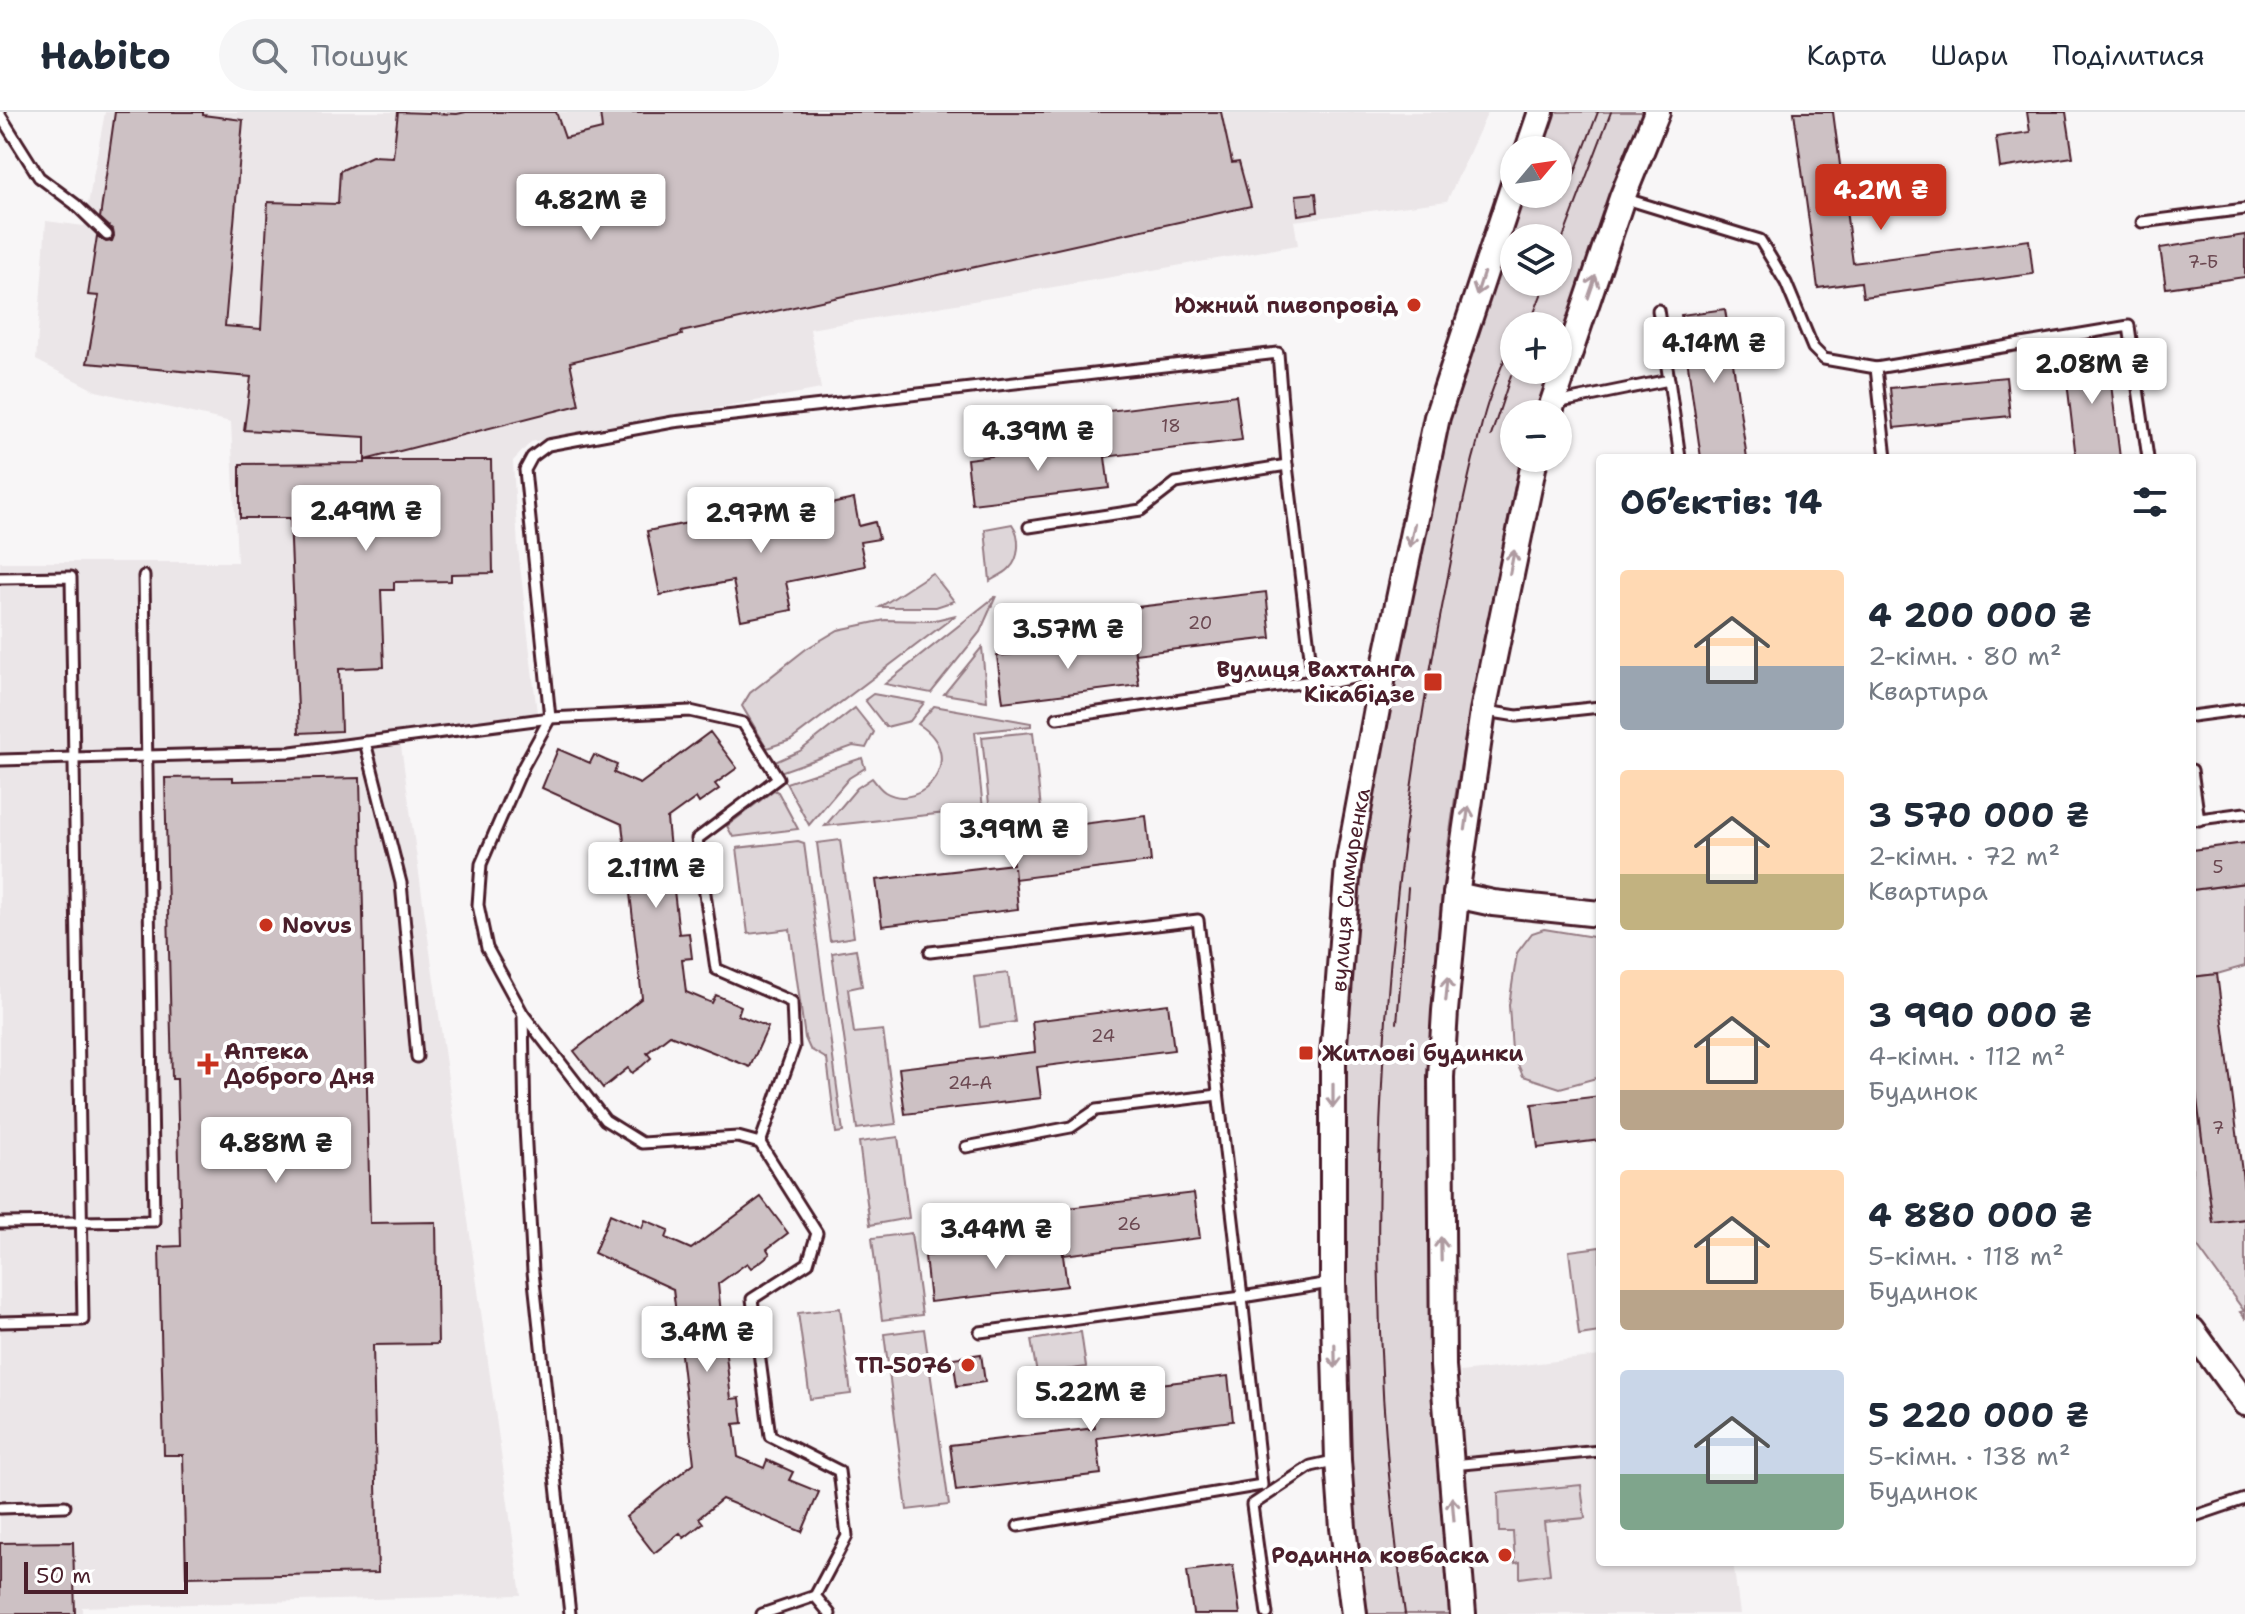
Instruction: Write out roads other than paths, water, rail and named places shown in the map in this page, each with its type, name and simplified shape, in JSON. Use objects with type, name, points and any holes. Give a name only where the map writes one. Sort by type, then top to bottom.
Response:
[{"type":"street","points":[[1533,136],[1541,112]]},
{"type":"street","points":[[1554,400],[1622,198],[1657,112]]},
{"type":"street","name":"вулиця Симиренка","points":[[1354,1614],[1338,1460],[1333,1282],[1333,1056],[1348,865],[1384,671],[1437,417],[1506,208]]},
{"type":"street","points":[[1463,1614],[1443,1366],[1441,1077],[1456,895],[1483,711],[1532,472]]},
{"type":"street","points":[[1456,895],[1493,903],[1596,914]]},
{"type":"street","points":[[2196,1336],[2245,1403]]},
{"type":"lane","points":[[0,115],[39,177],[75,204],[107,235]]},
{"type":"lane","points":[[1622,198],[1760,240],[1786,283],[1813,348],[1824,359],[1876,368],[2129,326],[2147,454]]},
{"type":"lane","points":[[2142,222],[2245,209]]},
{"type":"lane","points":[[1658,310],[1679,454]]},
{"type":"lane","points":[[762,1614],[815,1596],[847,1536],[839,1471],[770,1436],[752,1299],[808,1263],[817,1233],[760,1143],[738,1137],[642,1143],[605,1120],[523,1014],[487,948],[478,905],[481,864],[523,767],[550,718],[525,470],[532,457],[548,445],[673,422],[1278,353],[1287,465],[1313,681]]},
{"type":"lane","points":[[1876,368],[1886,454]]},
{"type":"lane","points":[[1572,404],[1669,380]]},
{"type":"lane","points":[[1029,527],[1141,510],[1176,483],[1287,465]]},
{"type":"lane","points":[[0,1223],[154,1221],[144,576]]},
{"type":"lane","points":[[0,578],[71,577],[83,1320],[0,1322]]},
{"type":"lane","points":[[1057,718],[1313,681],[1334,682],[1384,671]]},
{"type":"lane","points":[[1483,711],[1517,716],[1596,707]]},
{"type":"lane","points":[[2196,715],[2245,709]]},
{"type":"lane","points":[[0,760],[291,752],[550,718],[690,711],[743,723],[778,778],[697,839],[716,969],[792,1002],[794,1047],[760,1143]]},
{"type":"lane","points":[[365,742],[401,883],[417,1057]]},
{"type":"lane","points":[[2196,820],[2245,813]]},
{"type":"lane","points":[[930,952],[1198,920],[1262,1485],[1018,1526]]},
{"type":"lane","points":[[523,1014],[533,1272],[570,1614]]},
{"type":"lane","points":[[966,1147],[1071,1127],[1096,1110],[1218,1095]]},
{"type":"lane","points":[[980,1332],[1333,1282]]},
{"type":"lane","points":[[1449,1465],[1596,1451]]},
{"type":"lane","points":[[1267,1614],[1252,1505],[1311,1466],[1338,1460]]},
{"type":"lane","points":[[2196,1516],[2245,1499]]},
{"type":"lane","points":[[0,1508],[65,1506]]},
{"type":"lane","points":[[815,1596],[830,1614]]},
{"type":"tram line","points":[[1572,180],[1598,112]]},
{"type":"tram line","points":[[1568,224],[1611,112]]},
{"type":"tram line","points":[[1534,312],[1541,296]]},
{"type":"tram line","points":[[1405,1614],[1391,1493],[1382,1371],[1378,1250],[1380,1128],[1387,1006],[1415,764],[1435,644],[1462,505],[1487,405],[1500,371]]},
{"type":"tram line","points":[[1491,436],[1508,384]]},
{"type":"tram line","points":[[1397,1023],[1408,888]]},
{"type":"place","name":"Южний пивопровід","points":[[1414,305]]},
{"type":"place","name":"Вулиця Вахтанга Кікабідзе","points":[[1433,682]]},
{"type":"place","name":"Novus","points":[[266,925]]},
{"type":"place","name":"Житлові будинки","points":[[1306,1053]]},
{"type":"place","name":"Аптека Доброго Дня","points":[[208,1064]]},
{"type":"place","name":"ТП-5076","points":[[968,1365]]},
{"type":"place","name":"Родинна ковбаска","points":[[1505,1555]]}]
